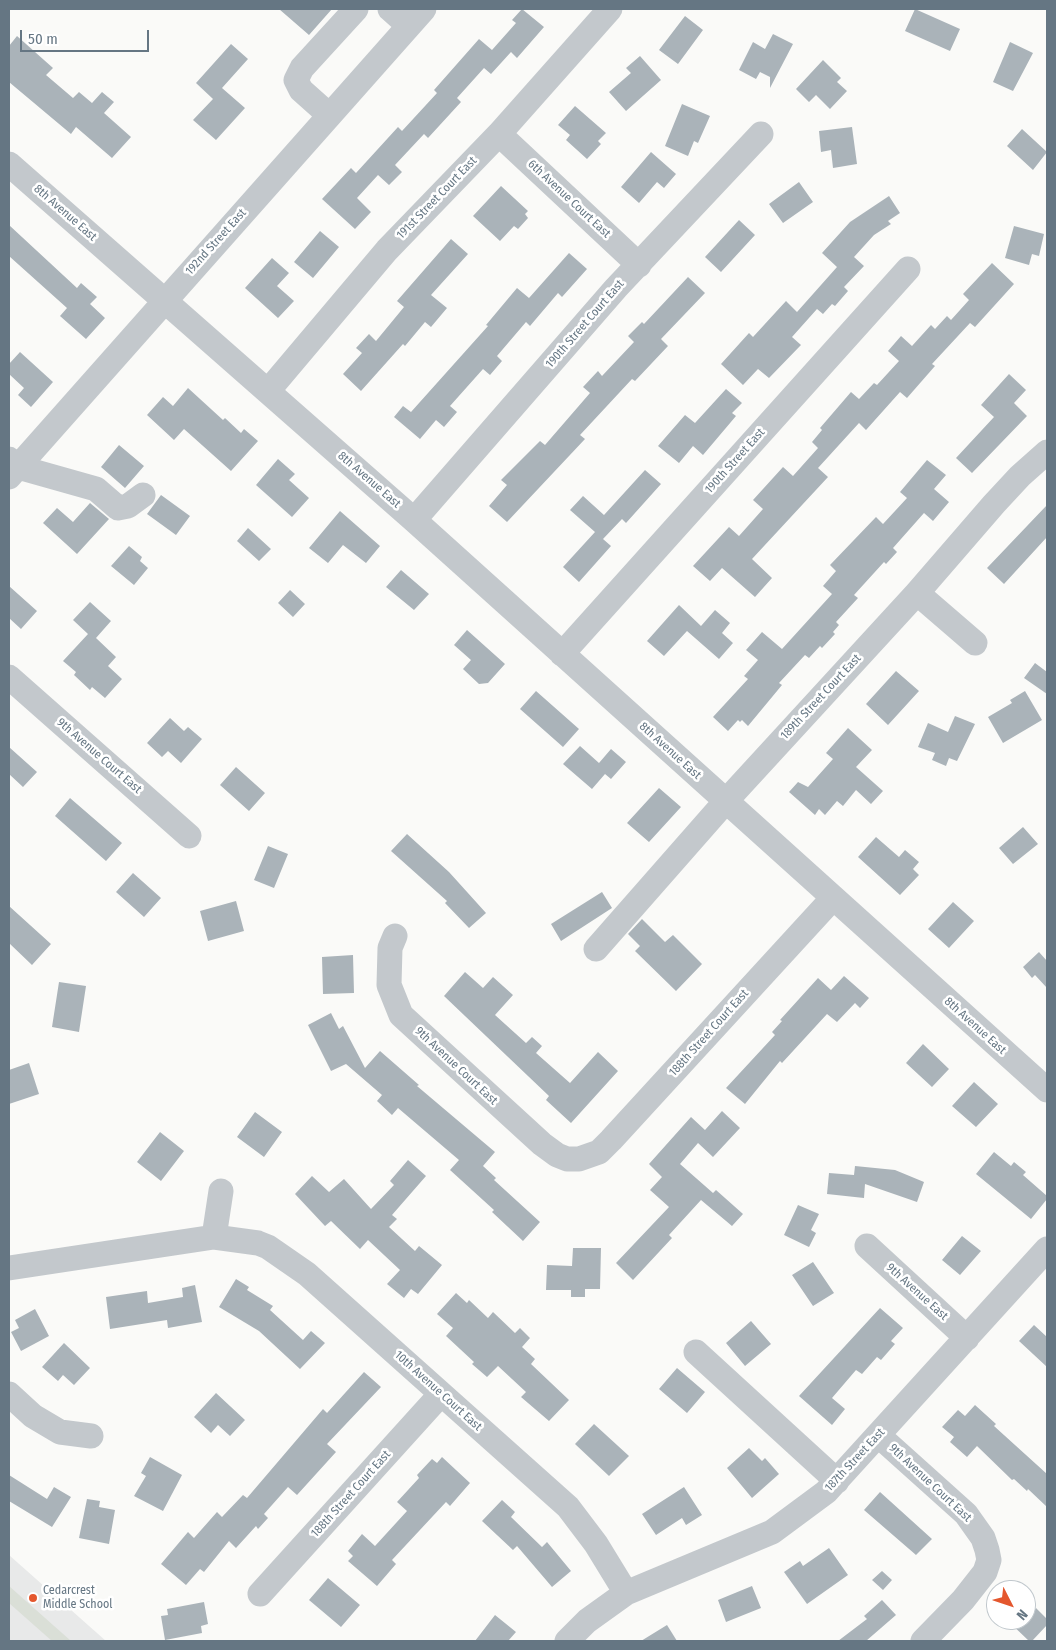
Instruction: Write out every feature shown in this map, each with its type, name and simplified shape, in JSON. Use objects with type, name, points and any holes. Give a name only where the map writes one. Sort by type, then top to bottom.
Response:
[{"type":"street","points":[[329,115],[301,90],[296,80],[302,68],[356,9]]},
{"type":"street","points":[[390,9],[417,17]]},
{"type":"street","name":"191st Street Court East","points":[[268,391],[387,250],[499,134],[610,9]]},
{"type":"street","name":"192nd Street East","points":[[12,468],[417,17]]},
{"type":"street","name":"6th Avenue Court East","points":[[499,134],[639,265]]},
{"type":"street","name":"190th Street Court East","points":[[414,520],[616,288],[761,134]]},
{"type":"street","name":"8th Avenue East","points":[[9,164],[414,520],[1047,1090]]},
{"type":"street","name":"190th Street East","points":[[562,654],[908,269]]},
{"type":"street","name":"189th Street Court East","points":[[726,801],[917,593],[1014,483],[1047,452]]},
{"type":"street","points":[[12,468],[96,489],[118,508],[128,506],[143,495]]},
{"type":"street","points":[[917,593],[975,643]]},
{"type":"street","name":"9th Avenue Court East","points":[[9,676],[189,836]]},
{"type":"street","points":[[596,949],[726,801]]},
{"type":"street","name":"188th Street Court East","points":[[579,1159],[599,1152],[611,1140],[833,898]]},
{"type":"street","name":"9th Avenue Court East","points":[[395,936],[390,948],[390,985],[401,1015],[542,1144],[557,1155],[567,1159],[579,1159]]},
{"type":"street","points":[[214,1238],[221,1190]]},
{"type":"street","name":"10th Avenue Court East","points":[[9,1268],[214,1238],[258,1243],[268,1247],[307,1274],[568,1507],[596,1544],[626,1593]]},
{"type":"street","name":"9th Avenue East","points":[[867,1246],[967,1338]]},
{"type":"street","name":"187th Street East","points":[[567,1641],[587,1621],[626,1593],[772,1532],[787,1522],[837,1481],[967,1338],[1042,1264]]},
{"type":"street","points":[[696,1352],[837,1481]]},
{"type":"street","points":[[9,1394],[33,1416],[60,1432],[91,1436]]},
{"type":"street","name":"188th Street Court East","points":[[260,1594],[441,1394]]},
{"type":"street","name":"9th Avenue Court East","points":[[878,1435],[966,1514],[984,1538],[989,1560],[985,1572],[963,1600],[923,1641]]},
{"type":"shaded area","name":"Cedarcrest Middle School","points":[[9,1555],[106,1641],[9,1641]]},
{"type":"shaded area","points":[[9,1586],[71,1641],[52,1641],[9,1603]]},
{"type":"building","points":[[279,9],[332,9],[309,35]]},
{"type":"building","points":[[522,9],[544,27],[517,58],[511,52],[491,74],[484,68],[457,98],[461,102],[428,138],[424,134],[395,165],[402,172],[389,185],[378,175],[357,198],[371,212],[355,229],[322,199],[351,168],[356,173],[398,127],[402,131],[437,93],[434,90],[479,39],[492,50],[516,23],[512,20]]},
{"type":"building","points":[[915,9],[960,29],[950,51],[905,31]]},
{"type":"building","points":[[685,16],[703,30],[678,64],[659,50]]},
{"type":"building","points":[[773,34],[793,44],[770,88],[770,77],[760,72],[756,79],[739,70],[753,42],[765,49]]},
{"type":"building","points":[[17,36],[53,68],[46,75],[73,98],[79,92],[92,103],[102,92],[114,102],[104,113],[131,137],[112,158],[76,127],[71,134],[9,82],[9,46]]},
{"type":"building","points":[[1010,42],[1033,53],[1013,91],[993,82]]},
{"type":"building","points":[[231,44],[248,59],[222,88],[245,108],[216,140],[193,120],[213,99],[196,83]]},
{"type":"building","points":[[640,56],[661,80],[626,111],[609,92],[631,73],[626,68]]},
{"type":"building","points":[[823,60],[841,78],[837,82],[847,91],[830,109],[816,95],[809,102],[796,89]]},
{"type":"building","points":[[682,104],[710,116],[698,143],[694,141],[688,156],[665,146]]},
{"type":"building","points":[[575,106],[606,133],[598,141],[601,144],[587,159],[566,140],[570,135],[558,125]]},
{"type":"building","points":[[852,127],[857,164],[833,168],[831,150],[821,152],[819,131]]},
{"type":"building","points":[[1022,129],[1047,152],[1033,170],[1007,146]]},
{"type":"building","points":[[651,152],[676,174],[664,188],[657,182],[639,203],[621,187]]},
{"type":"building","points":[[799,182],[813,202],[783,223],[769,204]]},
{"type":"building","points":[[501,186],[528,211],[525,214],[528,218],[518,229],[514,226],[500,241],[473,216]]},
{"type":"building","points":[[889,196],[900,213],[888,221],[891,224],[874,235],[854,257],[864,266],[844,287],[848,291],[835,306],[832,304],[823,314],[817,309],[792,337],[801,345],[769,378],[758,369],[743,385],[721,364],[749,333],[753,337],[786,301],[797,312],[837,267],[822,253],[850,222]]},
{"type":"building","points":[[739,220],[755,235],[721,272],[705,257]]},
{"type":"building","points":[[9,225],[77,288],[81,283],[97,297],[90,304],[105,318],[86,339],[60,316],[67,308],[9,256]]},
{"type":"building","points":[[1014,226],[1044,234],[1039,256],[1032,254],[1029,265],[1005,258]]},
{"type":"building","points":[[320,231],[339,247],[313,278],[294,262]]},
{"type":"building","points":[[451,239],[468,254],[431,295],[447,308],[431,327],[425,322],[405,346],[403,344],[361,391],[343,374],[362,353],[356,348],[369,334],[376,341],[404,307],[397,301]]},
{"type":"building","points":[[569,253],[587,269],[562,297],[558,293],[530,326],[526,322],[497,356],[502,361],[490,375],[483,369],[450,406],[457,412],[444,427],[436,420],[420,439],[394,417],[403,406],[411,412],[488,326],[486,325],[517,288],[529,298]]},
{"type":"building","points":[[272,258],[289,273],[277,286],[294,301],[278,318],[245,288]]},
{"type":"building","points":[[992,263],[1014,284],[975,327],[970,323],[932,364],[935,366],[907,398],[900,392],[866,430],[859,423],[818,468],[828,477],[752,559],[772,578],[755,597],[722,568],[710,581],[693,566],[729,527],[739,536],[763,509],[753,500],[783,467],[793,476],[818,448],[812,442],[822,430],[820,428],[851,392],[859,399],[874,383],[877,385],[899,361],[888,351],[901,336],[912,346],[931,325],[935,329],[947,316],[951,320],[969,300],[963,294]]},
{"type":"building","points":[[688,277],[705,293],[661,339],[668,346],[635,381],[632,379],[580,435],[585,439],[507,522],[489,506],[507,485],[501,480],[540,441],[545,445],[590,393],[583,387],[598,371],[602,376],[634,342],[628,336],[642,322],[644,324]]},
{"type":"building","points":[[20,352],[53,382],[31,407],[18,395],[24,388],[9,374],[9,364]]},
{"type":"building","points":[[1009,374],[1026,390],[1014,403],[1027,416],[972,473],[956,458],[994,417],[981,405]]},
{"type":"building","points":[[188,388],[223,420],[225,418],[241,433],[244,429],[258,441],[231,471],[184,429],[174,440],[147,415],[163,397],[173,406]]},
{"type":"building","points":[[726,389],[742,403],[732,413],[736,416],[703,455],[693,446],[679,463],[658,446],[685,415],[695,423]]},
{"type":"building","points":[[119,445],[144,466],[125,488],[101,467]]},
{"type":"building","points":[[278,459],[295,474],[289,480],[309,498],[292,517],[256,485]]},
{"type":"building","points":[[927,460],[946,475],[934,489],[949,502],[933,521],[924,513],[893,548],[897,552],[886,564],[884,562],[854,595],[858,598],[836,622],[839,625],[833,632],[835,634],[809,658],[805,655],[779,683],[782,685],[748,726],[742,720],[740,722],[738,720],[728,731],[713,717],[748,679],[744,676],[758,660],[746,650],[762,632],[782,649],[832,594],[823,586],[836,571],[830,565],[876,517],[883,524],[907,498],[900,492]]},
{"type":"building","points":[[645,470],[661,484],[626,523],[622,519],[603,539],[611,546],[579,582],[563,567],[595,532],[570,510],[583,496],[604,515]]},
{"type":"building","points":[[161,495],[190,516],[176,535],[147,514]]},
{"type":"building","points":[[90,503],[109,519],[77,554],[43,523],[57,508],[73,522]]},
{"type":"building","points":[[1047,505],[1047,537],[1004,584],[987,568]]},
{"type":"building","points":[[340,511],[380,546],[366,563],[343,545],[328,563],[309,548]]},
{"type":"building","points":[[248,528],[271,549],[259,561],[237,541]]},
{"type":"building","points":[[129,546],[142,557],[140,561],[148,568],[134,585],[111,566]]},
{"type":"building","points":[[401,570],[429,594],[414,610],[386,587]]},
{"type":"building","points":[[9,586],[37,611],[21,629],[9,618]]},
{"type":"building","points":[[290,590],[305,604],[293,617],[278,603]]},
{"type":"building","points":[[90,602],[111,621],[96,638],[116,657],[108,666],[122,679],[105,698],[92,687],[90,690],[74,675],[76,672],[63,661],[88,634],[73,620]]},
{"type":"building","points":[[679,605],[701,626],[715,610],[730,623],[722,633],[733,643],[719,659],[687,631],[664,656],[647,641]]},
{"type":"building","points":[[467,630],[505,664],[488,683],[479,684],[463,669],[471,660],[454,645]]},
{"type":"building","points":[[1035,663],[1047,672],[1047,694],[1024,678]]},
{"type":"building","points":[[896,671],[919,691],[888,725],[866,704]]},
{"type":"building","points":[[536,691],[579,729],[563,747],[520,709]]},
{"type":"building","points":[[1025,691],[1042,720],[1003,743],[988,717],[1012,703],[1010,700]]},
{"type":"building","points":[[955,716],[975,724],[957,761],[949,758],[946,766],[932,760],[935,753],[918,747],[928,723],[948,732]]},
{"type":"building","points":[[170,718],[184,731],[188,727],[202,739],[181,763],[168,751],[162,757],[147,743]]},
{"type":"building","points":[[848,728],[872,750],[856,767],[883,791],[871,804],[856,790],[843,806],[837,801],[825,815],[819,809],[815,815],[789,792],[798,782],[808,787],[833,759],[826,753]]},
{"type":"building","points":[[580,746],[599,763],[611,749],[626,762],[611,779],[605,774],[592,789],[563,764]]},
{"type":"building","points":[[9,747],[37,772],[23,787],[9,774]]},
{"type":"building","points":[[236,767],[265,793],[249,811],[220,785]]},
{"type":"building","points":[[659,788],[681,807],[649,842],[627,823]]},
{"type":"building","points":[[70,798],[122,843],[106,861],[55,816]]},
{"type":"building","points":[[1023,827],[1038,844],[1013,864],[999,848]]},
{"type":"building","points":[[407,834],[449,872],[486,913],[469,928],[445,903],[447,901],[391,851]]},
{"type":"building","points":[[876,837],[899,857],[905,850],[919,862],[913,869],[919,875],[900,895],[858,857]]},
{"type":"building","points":[[268,846],[288,854],[274,888],[254,880]]},
{"type":"building","points":[[133,873],[161,898],[144,917],[116,892]]},
{"type":"building","points":[[602,892],[612,908],[561,941],[551,924]]},
{"type":"building","points":[[236,901],[244,931],[208,941],[200,911]]},
{"type":"building","points":[[953,902],[974,921],[949,948],[928,929]]},
{"type":"building","points":[[9,906],[51,944],[32,965],[9,943]]},
{"type":"building","points":[[642,919],[665,942],[673,935],[702,964],[676,991],[635,951],[640,946],[628,934]]},
{"type":"building","points":[[1039,952],[1047,961],[1047,988],[1035,975],[1032,978],[1023,967]]},
{"type":"building","points":[[353,955],[354,993],[323,994],[322,957]]},
{"type":"building","points":[[465,972],[483,988],[493,977],[513,995],[495,1015],[526,1043],[532,1037],[542,1046],[536,1053],[570,1083],[598,1052],[618,1071],[571,1123],[546,1100],[549,1096],[444,996]]},
{"type":"building","points":[[844,976],[869,998],[860,1008],[855,1003],[837,1022],[827,1014],[782,1063],[780,1061],[745,1104],[726,1088],[775,1035],[772,1032],[782,1021],[780,1020],[818,978],[831,990]]},
{"type":"building","points":[[59,982],[86,986],[79,1032],[52,1027]]},
{"type":"building","points":[[331,1013],[339,1029],[343,1026],[365,1068],[380,1051],[419,1085],[417,1086],[495,1152],[483,1166],[496,1178],[494,1180],[540,1222],[523,1241],[492,1212],[494,1210],[450,1170],[459,1160],[398,1108],[392,1115],[377,1101],[382,1095],[346,1064],[331,1071],[308,1025]]},
{"type":"building","points":[[923,1044],[949,1069],[932,1087],[906,1063]]},
{"type":"building","points":[[29,1063],[39,1094],[9,1104],[9,1070]]},
{"type":"building","points":[[974,1082],[998,1104],[976,1127],[952,1106]]},
{"type":"building","points":[[722,1111],[740,1128],[713,1157],[698,1143],[680,1164],[713,1193],[716,1190],[743,1214],[732,1226],[701,1200],[669,1235],[672,1238],[633,1280],[616,1263],[669,1207],[650,1190],[662,1177],[649,1164],[691,1117],[705,1130]]},
{"type":"building","points":[[255,1112],[282,1132],[264,1157],[237,1137]]},
{"type":"building","points":[[160,1132],[184,1151],[161,1181],[137,1162]]},
{"type":"building","points":[[994,1152],[1011,1166],[1014,1162],[1026,1172],[1023,1175],[1047,1196],[1047,1199],[1031,1219],[976,1174]]},
{"type":"building","points":[[408,1160],[426,1176],[392,1215],[397,1219],[389,1227],[415,1251],[419,1246],[442,1265],[418,1294],[411,1289],[404,1298],[387,1284],[400,1270],[368,1240],[360,1249],[331,1221],[325,1226],[295,1194],[312,1176],[329,1192],[344,1179],[371,1209],[394,1185],[390,1181]]},
{"type":"building","points":[[855,1166],[895,1170],[924,1182],[917,1202],[865,1184],[864,1198],[827,1194],[829,1173],[854,1175]]},
{"type":"building","points":[[798,1205],[819,1214],[811,1230],[816,1233],[809,1247],[784,1235]]},
{"type":"building","points":[[962,1236],[981,1251],[960,1275],[942,1260]]},
{"type":"building","points":[[573,1248],[601,1248],[600,1289],[585,1289],[585,1297],[571,1297],[571,1290],[546,1290],[547,1265],[572,1266]]},
{"type":"building","points":[[813,1262],[834,1293],[813,1306],[792,1275]]},
{"type":"building","points":[[236,1279],[249,1287],[247,1290],[273,1306],[270,1310],[303,1340],[311,1331],[325,1343],[300,1369],[259,1331],[219,1307]]},
{"type":"building","points":[[195,1285],[202,1322],[168,1328],[167,1320],[110,1329],[106,1297],[147,1291],[148,1303],[183,1297],[182,1288]]},
{"type":"building","points":[[456,1293],[467,1303],[469,1300],[488,1318],[493,1312],[515,1333],[520,1328],[530,1338],[522,1347],[535,1359],[531,1364],[569,1400],[549,1421],[521,1397],[526,1392],[498,1366],[487,1377],[446,1336],[453,1328],[437,1314]]},
{"type":"building","points":[[880,1308],[903,1328],[891,1341],[895,1344],[881,1360],[877,1357],[862,1374],[856,1370],[832,1398],[845,1409],[832,1425],[799,1396]]},
{"type":"building","points":[[35,1309],[49,1336],[21,1351],[11,1332],[19,1328],[15,1320]]},
{"type":"building","points":[[751,1321],[771,1344],[745,1366],[726,1343]]},
{"type":"building","points":[[1034,1325],[1047,1337],[1047,1367],[1019,1341]]},
{"type":"building","points":[[64,1343],[90,1368],[74,1385],[63,1375],[58,1381],[42,1367]]},
{"type":"building","points":[[677,1368],[705,1392],[687,1413],[659,1389]]},
{"type":"building","points":[[364,1372],[381,1387],[327,1444],[336,1452],[297,1495],[288,1487],[264,1514],[268,1518],[258,1529],[256,1526],[236,1548],[229,1541],[204,1572],[200,1569],[186,1585],[161,1564],[188,1532],[194,1538],[217,1512],[222,1517],[243,1495],[247,1498],[323,1409],[327,1413]]},
{"type":"building","points":[[216,1393],[245,1420],[230,1436],[218,1425],[211,1433],[194,1417]]},
{"type":"building","points":[[975,1405],[996,1424],[994,1426],[1047,1474],[1047,1507],[1028,1489],[1027,1491],[1014,1479],[1012,1480],[977,1446],[967,1457],[950,1442],[954,1437],[942,1427],[958,1410],[965,1416]]},
{"type":"building","points":[[594,1424],[629,1456],[609,1476],[575,1444]]},
{"type":"building","points":[[749,1448],[762,1461],[765,1458],[779,1474],[752,1498],[727,1468]]},
{"type":"building","points":[[150,1457],[182,1475],[163,1511],[134,1496],[146,1476],[141,1473]]},
{"type":"building","points":[[442,1457],[470,1483],[450,1506],[446,1502],[392,1560],[396,1564],[377,1586],[348,1561],[353,1556],[348,1551],[362,1534],[375,1546],[407,1511],[397,1502],[419,1478],[417,1475],[432,1459],[437,1463]]},
{"type":"building","points":[[9,1475],[47,1499],[54,1487],[71,1497],[52,1527],[9,1501]]},
{"type":"building","points":[[684,1487],[702,1515],[686,1525],[682,1518],[656,1535],[642,1514]]},
{"type":"building","points":[[880,1492],[932,1539],[916,1555],[864,1510]]},
{"type":"building","points":[[87,1499],[100,1501],[99,1507],[115,1510],[109,1544],[79,1538]]},
{"type":"building","points":[[502,1500],[515,1512],[511,1517],[542,1547],[547,1542],[571,1571],[552,1587],[517,1546],[513,1550],[482,1521]]},
{"type":"building","points":[[829,1548],[848,1575],[807,1604],[784,1572],[800,1561],[803,1566]]},
{"type":"building","points":[[882,1571],[892,1580],[883,1590],[872,1580]]},
{"type":"building","points":[[328,1578],[360,1605],[341,1627],[309,1600]]},
{"type":"building","points":[[752,1586],[761,1608],[726,1622],[718,1600]]},
{"type":"building","points":[[882,1600],[896,1615],[866,1641],[838,1641],[867,1619],[864,1616]]},
{"type":"building","points":[[204,1602],[208,1624],[201,1626],[202,1633],[165,1640],[161,1616],[168,1615],[167,1609]]},
{"type":"building","points":[[1036,1608],[1047,1619],[1047,1625],[1032,1641],[1029,1641],[1017,1630],[1036,1630]]},
{"type":"building","points":[[495,1615],[516,1632],[508,1641],[475,1641]]},
{"type":"building","points":[[667,1625],[677,1641],[641,1641]]},
{"type":"place","name":"Cedarcrest Middle School","points":[[33,1598]]}]
